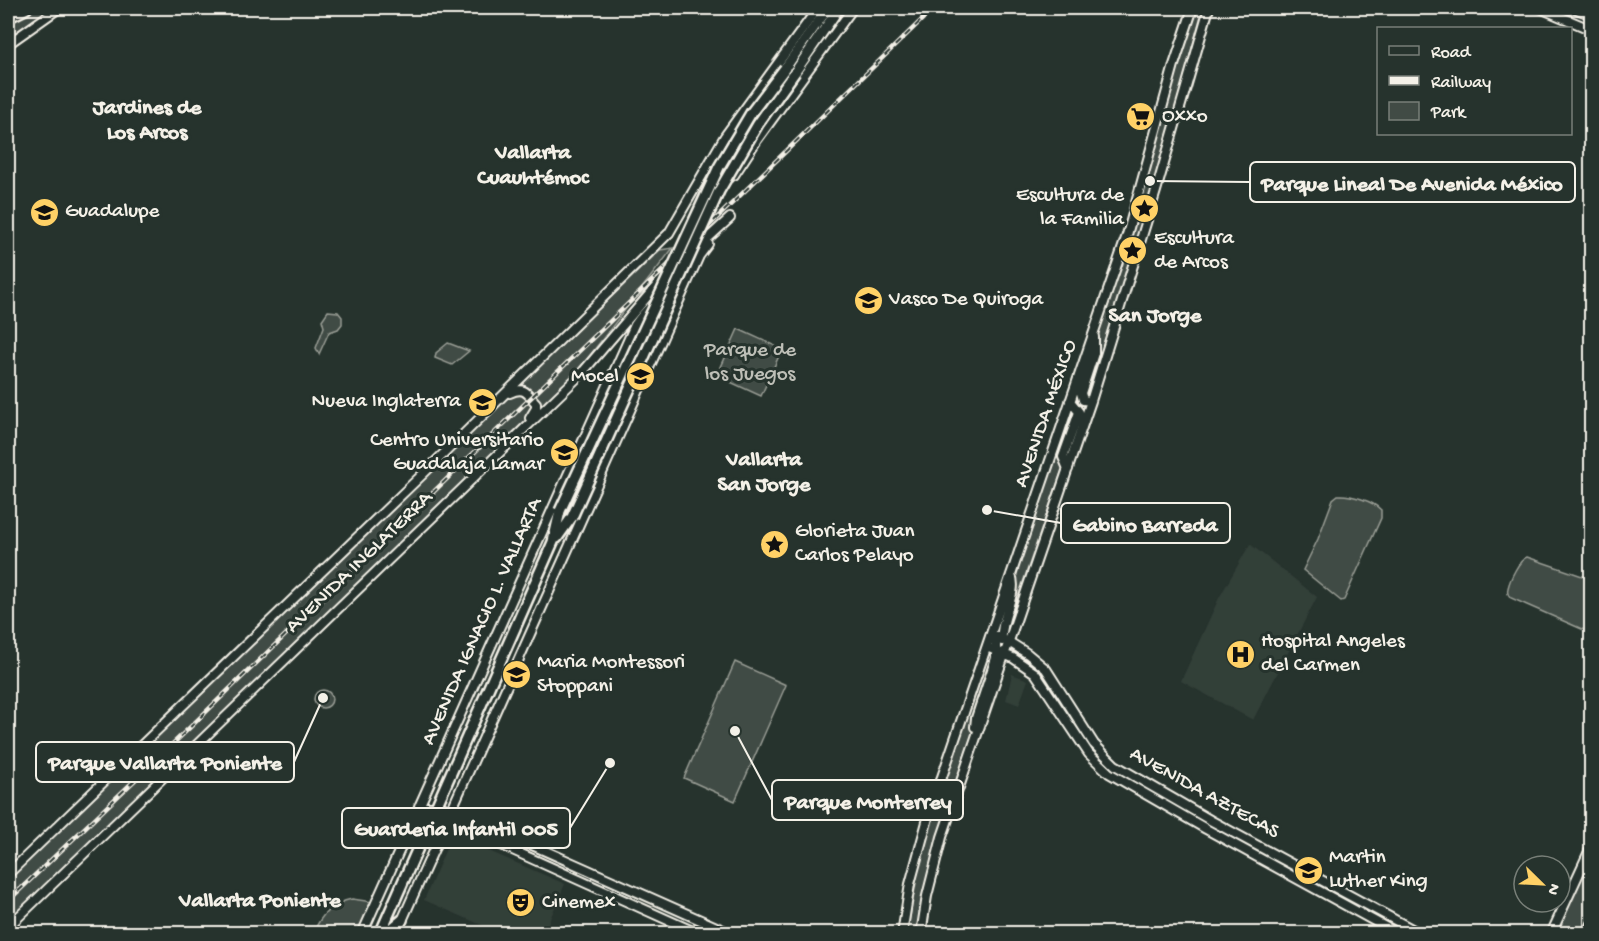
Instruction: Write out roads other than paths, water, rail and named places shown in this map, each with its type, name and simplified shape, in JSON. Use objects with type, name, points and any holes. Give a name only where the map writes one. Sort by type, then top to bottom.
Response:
[{"type":"highway","points":[[8,17],[26,8]]},
{"type":"main road","name":"AVENIDA IGNACIO L. VALLARTA","points":[[380,933],[553,542],[560,511],[710,184],[752,113],[828,8]]},
{"type":"main road","name":"AVENIDA IGNACIO L. VALLARTA","points":[[553,542],[572,517],[723,183],[758,124],[839,8]]},
{"type":"main road","points":[[386,933],[402,920]]},
{"type":"street","points":[[8,44],[59,8]]},
{"type":"street","points":[[818,8],[739,116],[711,160],[711,169],[720,178],[726,179],[734,175],[854,8]]},
{"type":"street","name":"AVENIDA MÉXICO","points":[[902,933],[912,879],[928,818],[1127,235],[1174,65],[1193,8]]},
{"type":"street","name":"AVENIDA MÉXICO","points":[[921,933],[936,855],[1005,640],[1091,401],[1156,191],[1209,8]]},
{"type":"street","points":[[1540,8],[1592,30]]},
{"type":"street","points":[[1574,8],[1592,15]]},
{"type":"street","name":"AVENIDA INGLATERRA","points":[[8,874],[669,233],[711,160]]},
{"type":"street","name":"AVENIDA INGLATERRA","points":[[8,927],[447,505],[600,354],[659,283],[730,218]]},
{"type":"street","points":[[396,933],[702,251],[724,224]]},
{"type":"street","name":"AVENIDA IGNACIO L. VALLARTA","points":[[362,933],[635,325],[658,300],[674,294],[682,296]]},
{"type":"street","points":[[1091,401],[1083,400],[1081,393],[1094,353],[1095,329]]},
{"type":"street","points":[[502,397],[518,389],[525,392],[536,403],[536,408],[523,429]]},
{"type":"street","points":[[1068,469],[1063,457],[1079,412],[1070,401]]},
{"type":"street","points":[[1005,640],[1002,627],[1014,586],[1011,574]]},
{"type":"street","points":[[992,634],[1001,653]]},
{"type":"street","name":"AVENIDA AZTECAS","points":[[992,634],[1035,658],[1052,676],[1095,744],[1115,765],[1210,820],[1420,933]]},
{"type":"street","name":"AVENIDA AZTECAS","points":[[987,647],[1029,668],[1040,678],[1089,754],[1109,773],[1206,829],[1398,933]]},
{"type":"street","points":[[419,808],[435,811],[451,809],[732,933]]},
{"type":"street","points":[[435,811],[446,820],[699,933]]},
{"type":"street","points":[[1551,933],[1592,845]]},
{"type":"street","points":[[1587,933],[1592,924]]},
{"type":"railway","points":[[8,901],[934,8]]},
{"type":"place","name":"Oxxo","points":[[1141,117]]},
{"type":"place","name":"Parque Lineal De Avenida México","points":[[1150,181]]},
{"type":"place","name":"Escultura de la Familia","points":[[1145,208]]},
{"type":"place","name":"Guadalupe","points":[[44,212]]},
{"type":"place","name":"Escultura de Arcos","points":[[1133,251]]},
{"type":"place","name":"Vasco De Quiroga","points":[[868,300]]},
{"type":"place","name":"Mocel","points":[[640,377]]},
{"type":"place","name":"Nueva Inglaterra","points":[[482,402]]},
{"type":"place","name":"Centro Universitario Guadalaja Lamar","points":[[565,453]]},
{"type":"place","name":"Gabino Barreda","points":[[987,510]]},
{"type":"place","name":"Glorieta Juan Carlos Pelayo","points":[[774,544]]},
{"type":"place","name":"Hospital Angeles del Carmen","points":[[1240,654]]},
{"type":"place","name":"Maria Montessori Stoppani","points":[[516,675]]},
{"type":"place","name":"Parque Vallarta Poniente","points":[[323,698]]},
{"type":"place","name":"Parque Monterrey","points":[[735,731]]},
{"type":"place","name":"Guarderia Infantil 005","points":[[610,763]]},
{"type":"place","name":"Martin Luther King","points":[[1308,870]]},
{"type":"place","name":"Cinemex","points":[[521,903]]},
{"type":"district","name":"Jardines de Los Arcos","points":[[147,122]]},
{"type":"district","name":"Vallarta Cuauhtémoc","points":[[533,166]]},
{"type":"district","name":"San Jorge","points":[[1155,317]]},
{"type":"district","name":"Vallarta San Jorge","points":[[764,474]]},
{"type":"district","name":"Vallarta Poniente","points":[[260,902]]},
{"type":"park label","name":"Parque de los Juegos","points":[[750,363]]}]
